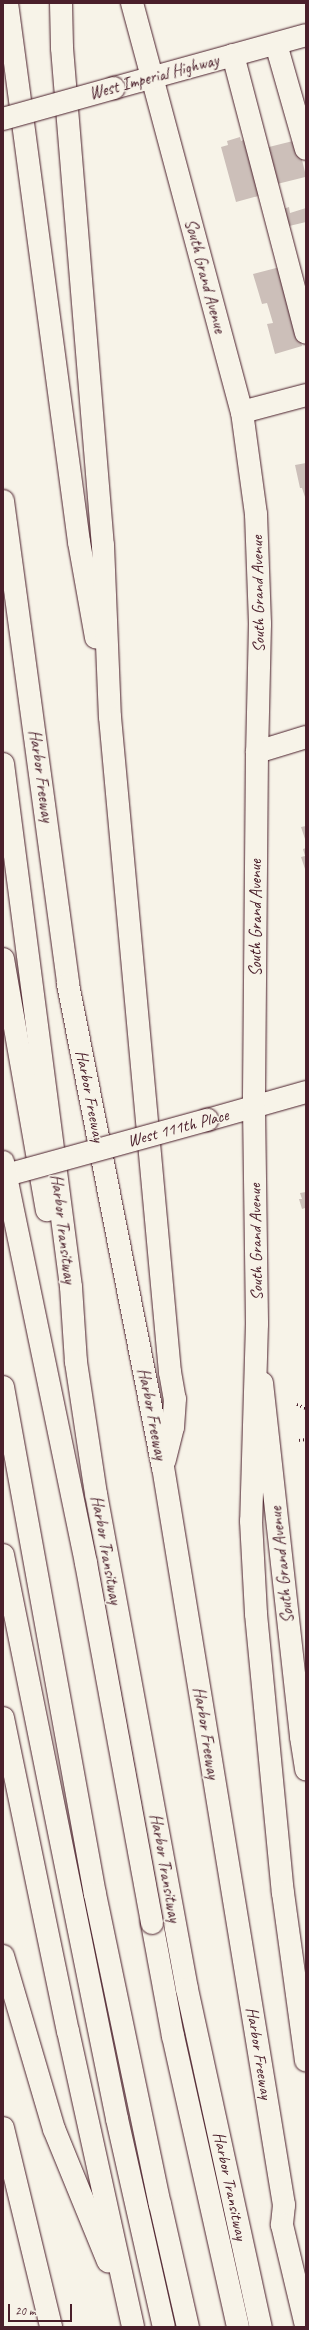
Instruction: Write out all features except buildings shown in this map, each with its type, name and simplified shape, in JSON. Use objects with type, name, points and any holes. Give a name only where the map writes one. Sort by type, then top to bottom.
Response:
[{"type":"main road","points":[[7,3],[79,542],[110,717]]},
{"type":"main road","points":[[60,3],[62,48],[104,545],[110,717],[170,1372],[175,1399],[173,1427],[163,1467]]},
{"type":"main road","name":"South Grand Avenue","points":[[132,3],[242,412],[256,514],[260,624],[257,752],[254,1107],[257,1324],[306,1770]]},
{"type":"main road","name":"West Imperial Highway","points":[[3,119],[306,35]]},
{"type":"main road","points":[[276,44],[302,120],[306,149]]},
{"type":"main road","points":[[233,55],[306,333]]},
{"type":"main road","points":[[242,412],[306,395]]},
{"type":"main road","name":"Harbor Freeway","points":[[3,501],[68,984],[163,1467],[284,2205],[282,2225],[306,2326]]},
{"type":"main road","points":[[257,752],[306,737]]},
{"type":"main road","name":"Harbor Transitway","points":[[3,764],[71,1287],[76,1362],[96,1494],[186,1981],[261,2327]]},
{"type":"main road","points":[[3,959],[60,1286],[76,1362]]},
{"type":"main road","name":"West 111th Place","points":[[3,1176],[306,1092]]},
{"type":"main road","points":[[3,1162],[86,1563],[173,2036],[238,2327]]},
{"type":"main road","points":[[257,1324],[251,1521],[256,1614],[283,1893],[306,2060]]},
{"type":"main road","points":[[3,1387],[95,1894],[160,2204],[188,2327]]},
{"type":"main road","points":[[3,1555],[117,2119],[164,2327]]},
{"type":"main road","points":[[3,1718],[68,2031],[131,2321]]},
{"type":"main road","points":[[3,1956],[54,2129],[131,2321]]},
{"type":"main road","points":[[3,2128],[52,2327]]},
{"type":"path","points":[[297,1404],[306,1408]]},
{"type":"path","points":[[299,1440],[306,1439]]}]
